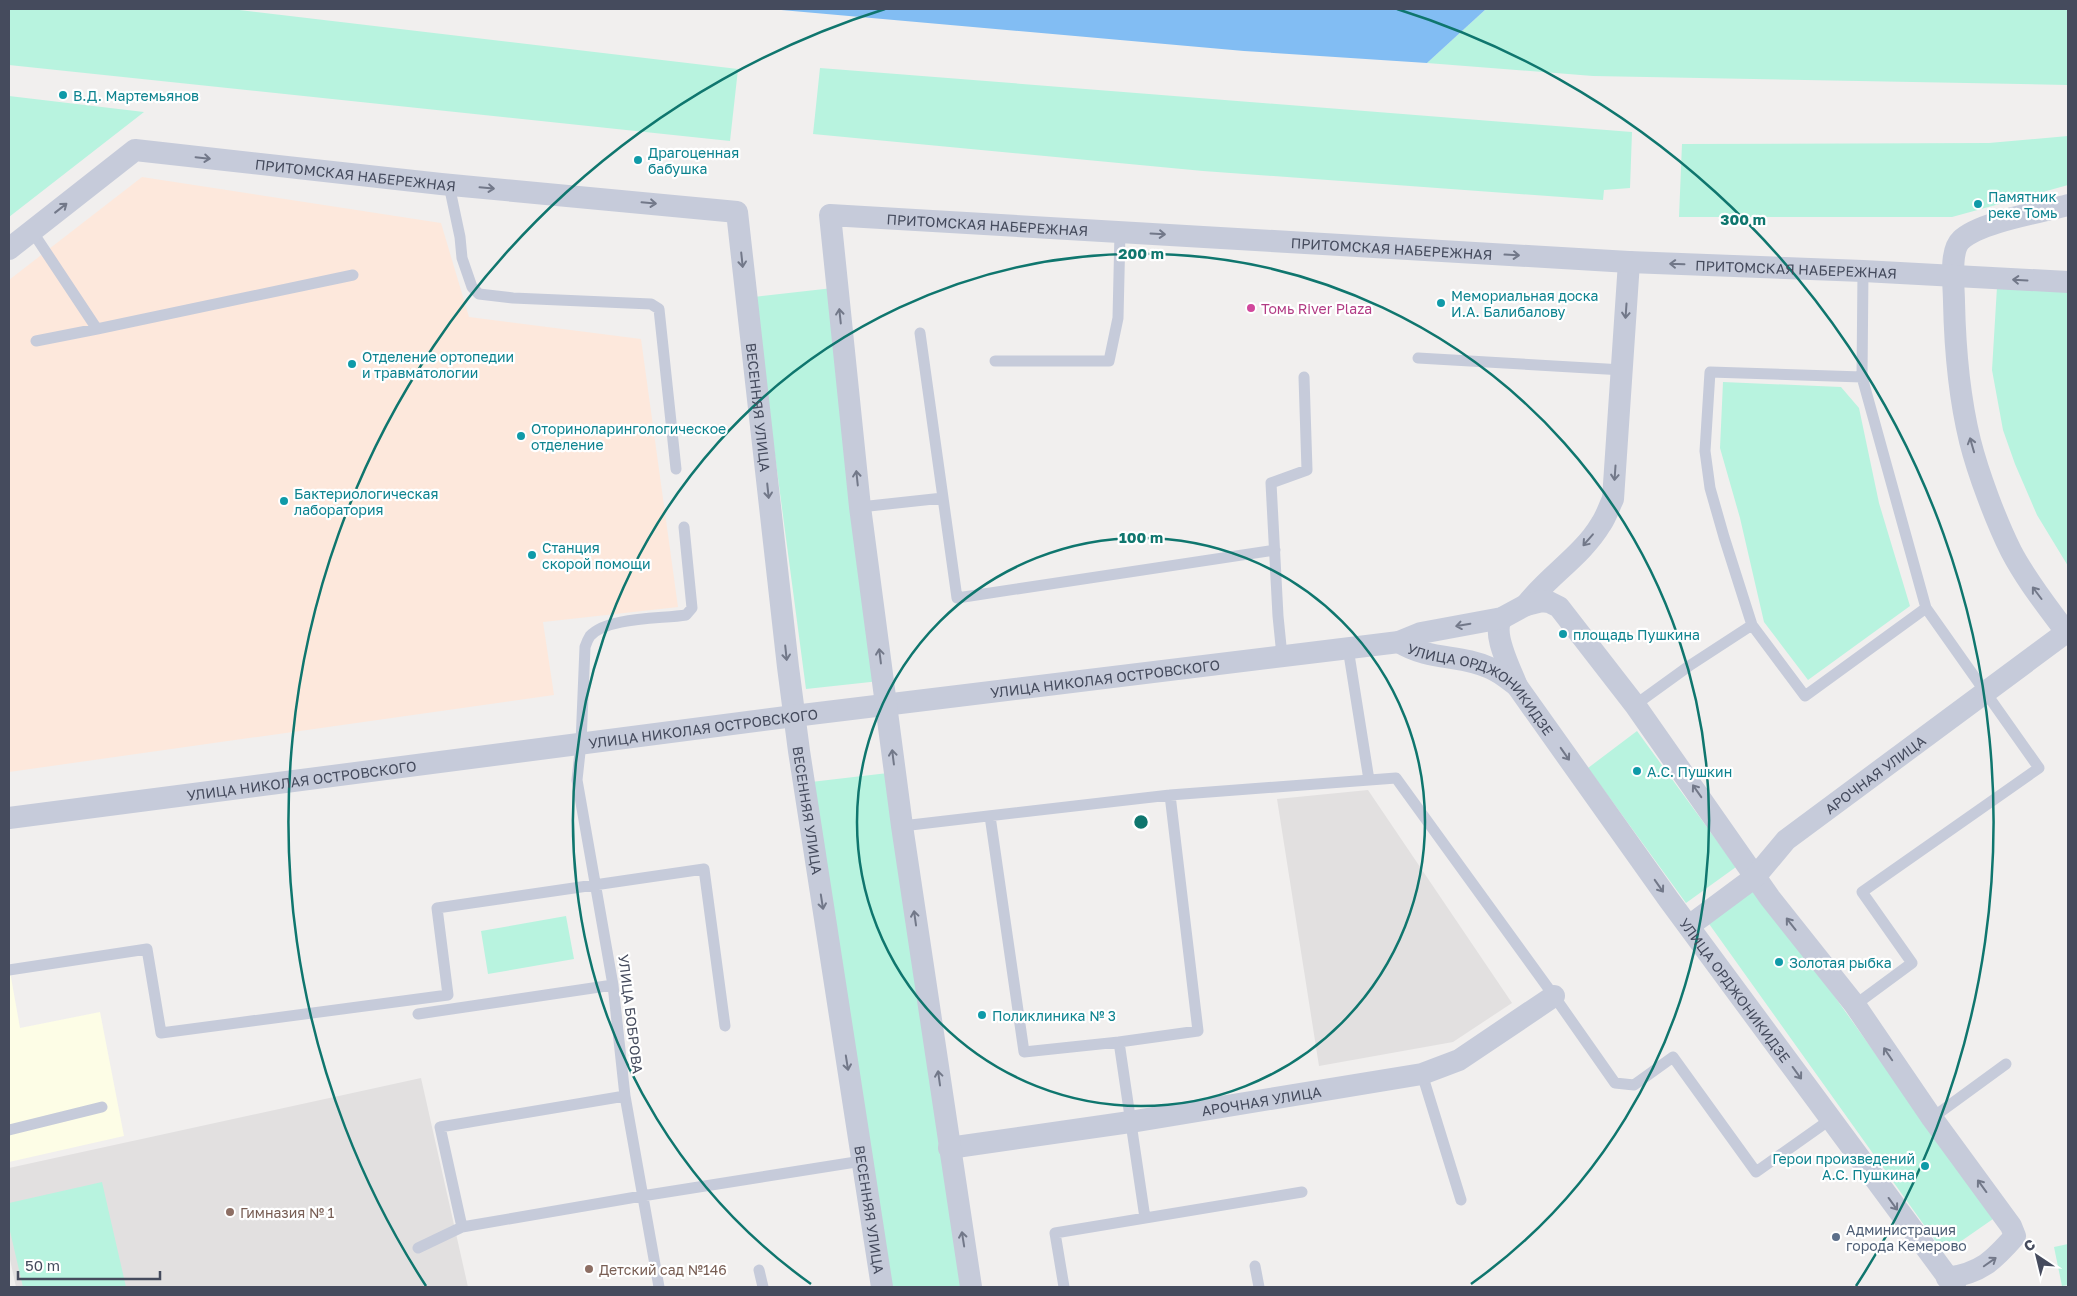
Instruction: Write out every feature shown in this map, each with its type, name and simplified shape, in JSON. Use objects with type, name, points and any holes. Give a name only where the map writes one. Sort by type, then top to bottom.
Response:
[{"type":"street","name":"ПРИТОМСКАЯ НАБЕРЕЖНАЯ","points":[[9,249],[135,150],[449,185],[737,212]]},
{"type":"street","points":[[2068,205],[1994,224],[1970,233],[1960,240],[1955,249],[1953,277],[1955,334],[1970,441],[2011,551],[2032,586],[2068,632]]},
{"type":"street","name":"ВЕСЕННЯЯ УЛИЦА","points":[[737,212],[794,716],[882,1287]]},
{"type":"street","name":"ПРИТОМСКАЯ НАБЕРЕЖНАЯ","points":[[860,507],[830,215],[1629,262],[1863,271],[2068,282]]},
{"type":"street","points":[[1526,605],[1601,524],[1614,500],[1629,262]]},
{"type":"street","points":[[860,507],[902,826],[971,1287]]},
{"type":"street","name":"УЛИЦА ОРДЖОНИКИДЗЕ","points":[[1542,601],[1559,607],[1636,705],[1770,898],[1855,1005],[1932,1118],[2011,1226],[2015,1236],[1996,1258],[1951,1282],[1689,926],[1516,686],[1489,667],[1470,661],[1420,653],[1399,642],[1421,632],[1502,618],[1526,605],[1542,601]]},
{"type":"street","points":[[1502,618],[1498,623],[1498,634],[1516,686]]},
{"type":"street","name":"АРОЧНАЯ УЛИЦА","points":[[1689,926],[1756,877],[1786,840],[2068,632]]},
{"type":"street","name":"УЛИЦА НИКОЛАЯ ОСТРОВСКОГО","points":[[9,818],[886,704],[1399,642]]},
{"type":"street","name":"АРОЧНАЯ УЛИЦА","points":[[949,1148],[1130,1122],[1422,1074],[1459,1060],[1554,996]]},
{"type":"lane","points":[[449,185],[460,237],[462,258],[472,287],[479,294],[514,298],[651,304],[660,309],[676,469]]},
{"type":"lane","points":[[32,231],[97,329]]},
{"type":"lane","points":[[995,361],[1109,361],[1118,318],[1120,232]]},
{"type":"lane","points":[[1855,1005],[1912,963],[1862,892],[2039,768],[1926,608],[1862,377],[1863,271]]},
{"type":"lane","points":[[36,341],[353,275]]},
{"type":"lane","points":[[920,334],[957,598],[1275,550]]},
{"type":"lane","points":[[1418,358],[1623,370]]},
{"type":"lane","points":[[1862,377],[1710,372],[1705,450],[1710,488],[1752,625],[1805,696],[1926,608]]},
{"type":"lane","points":[[1282,656],[1271,483],[1307,470],[1304,377]]},
{"type":"lane","points":[[860,507],[943,498]]},
{"type":"lane","name":"УЛИЦА БОБРОВА","points":[[659,1287],[625,1096],[614,985],[578,780],[585,647],[589,637],[599,630],[620,622],[686,615],[692,608],[684,527]]},
{"type":"lane","points":[[1636,705],[1689,666],[1752,625]]},
{"type":"lane","points":[[1348,648],[1369,780]]},
{"type":"lane","points":[[902,826],[1170,795],[1396,778],[1615,1083],[1634,1085],[1673,1057],[1756,1172],[1831,1119]]},
{"type":"lane","points":[[990,816],[1024,1052],[1119,1042],[1198,1032],[1170,795]]},
{"type":"lane","points":[[9,970],[147,949],[161,1033],[448,995],[437,908],[704,869],[726,1026]]},
{"type":"lane","points":[[418,1014],[614,985]]},
{"type":"lane","points":[[1119,1042],[1145,1218]]},
{"type":"lane","points":[[1932,1118],[2006,1064]]},
{"type":"lane","points":[[1422,1074],[1461,1200]]},
{"type":"lane","points":[[462,1228],[440,1127],[625,1096]]},
{"type":"lane","points":[[9,1130],[102,1107]]},
{"type":"lane","points":[[418,1248],[462,1228],[642,1196],[862,1161]]},
{"type":"lane","points":[[1064,1287],[1055,1233],[1302,1192]]},
{"type":"lane","points":[[1255,1266],[1259,1287]]},
{"type":"lane","points":[[759,1270],[763,1287]]},
{"type":"shaded area","points":[[142,177],[441,223],[469,317],[641,339],[678,607],[543,622],[554,695],[9,772],[9,280]]},
{"type":"shaded area","points":[[1368,790],[1512,1003],[1453,1042],[1319,1066],[1277,799]]},
{"type":"shaded area","points":[[9,966],[20,1028],[100,1012],[124,1136],[9,1162]]},
{"type":"shaded area","name":"Гимназия № 1","points":[[421,1078],[468,1287],[16,1287],[9,1255],[9,1168]]},
{"type":"green space","points":[[9,9],[231,9],[738,69],[730,141],[9,65]]},
{"type":"green space","points":[[1486,9],[2068,9],[2068,85],[1593,76],[1427,63]]},
{"type":"green space","points":[[820,68],[1632,132],[1630,188],[1604,190],[1603,200],[1203,171],[813,134]]},
{"type":"green space","points":[[9,96],[144,112],[9,217]]},
{"type":"green space","points":[[2068,136],[2068,185],[1952,217],[1679,217],[1682,144],[1989,143]]},
{"type":"green space","points":[[1997,287],[2068,292],[2068,566],[2037,515],[2003,430],[1992,370]]},
{"type":"green space","points":[[833,288],[889,680],[806,689],[754,297]]},
{"type":"green space","points":[[1723,382],[1841,387],[1859,408],[1879,503],[1910,606],[1808,680],[1764,622],[1740,518],[1720,448]]},
{"type":"green space","points":[[1637,731],[1736,867],[1686,903],[1588,768]]},
{"type":"green space","points":[[888,773],[963,1287],[885,1287],[811,782]]},
{"type":"green space","points":[[1756,886],[1993,1219],[1944,1253],[1707,921]]},
{"type":"green space","points":[[566,916],[574,959],[488,974],[481,931]]},
{"type":"green space","points":[[102,1182],[126,1287],[23,1287],[9,1227],[9,1203]]},
{"type":"green space","points":[[2068,1244],[2068,1285],[2062,1286],[2054,1247]]},
{"type":"water","points":[[770,9],[1486,9],[1427,63],[1244,51]]},
{"type":"place","name":"В.Д. Мартемьянов","points":[[63,95]]},
{"type":"place","name":"Драгоценная бабушка","points":[[638,160]]},
{"type":"place","name":"Памятник реке Томь","points":[[1978,204]]},
{"type":"place","name":"Мемориальная доска И.А. Балибалову","points":[[1441,303]]},
{"type":"place","name":"Томь River Plaza","points":[[1251,308]]},
{"type":"place","name":"Отделение ортопедии и травматологии","points":[[352,364]]},
{"type":"place","name":"Оториноларингологическое отделение","points":[[521,436]]},
{"type":"place","name":"Бактериологическая лаборатория","points":[[284,501]]},
{"type":"place","name":"Станция скорой помощи","points":[[532,555]]},
{"type":"place","name":"площадь Пушкина","points":[[1563,634]]},
{"type":"place","name":"А.С. Пушкин","points":[[1637,771]]},
{"type":"place","name":"Золотая рыбка","points":[[1779,962]]},
{"type":"place","name":"Поликлиника № 3","points":[[982,1015]]},
{"type":"place","name":"Герои произведений А.С. Пушкина","points":[[1925,1166]]},
{"type":"place","name":"Гимназия № 1","points":[[230,1212]]},
{"type":"place","name":"Администрация города Кемерово","points":[[1836,1237]]},
{"type":"place","name":"Детский сад №146","points":[[589,1269]]}]
